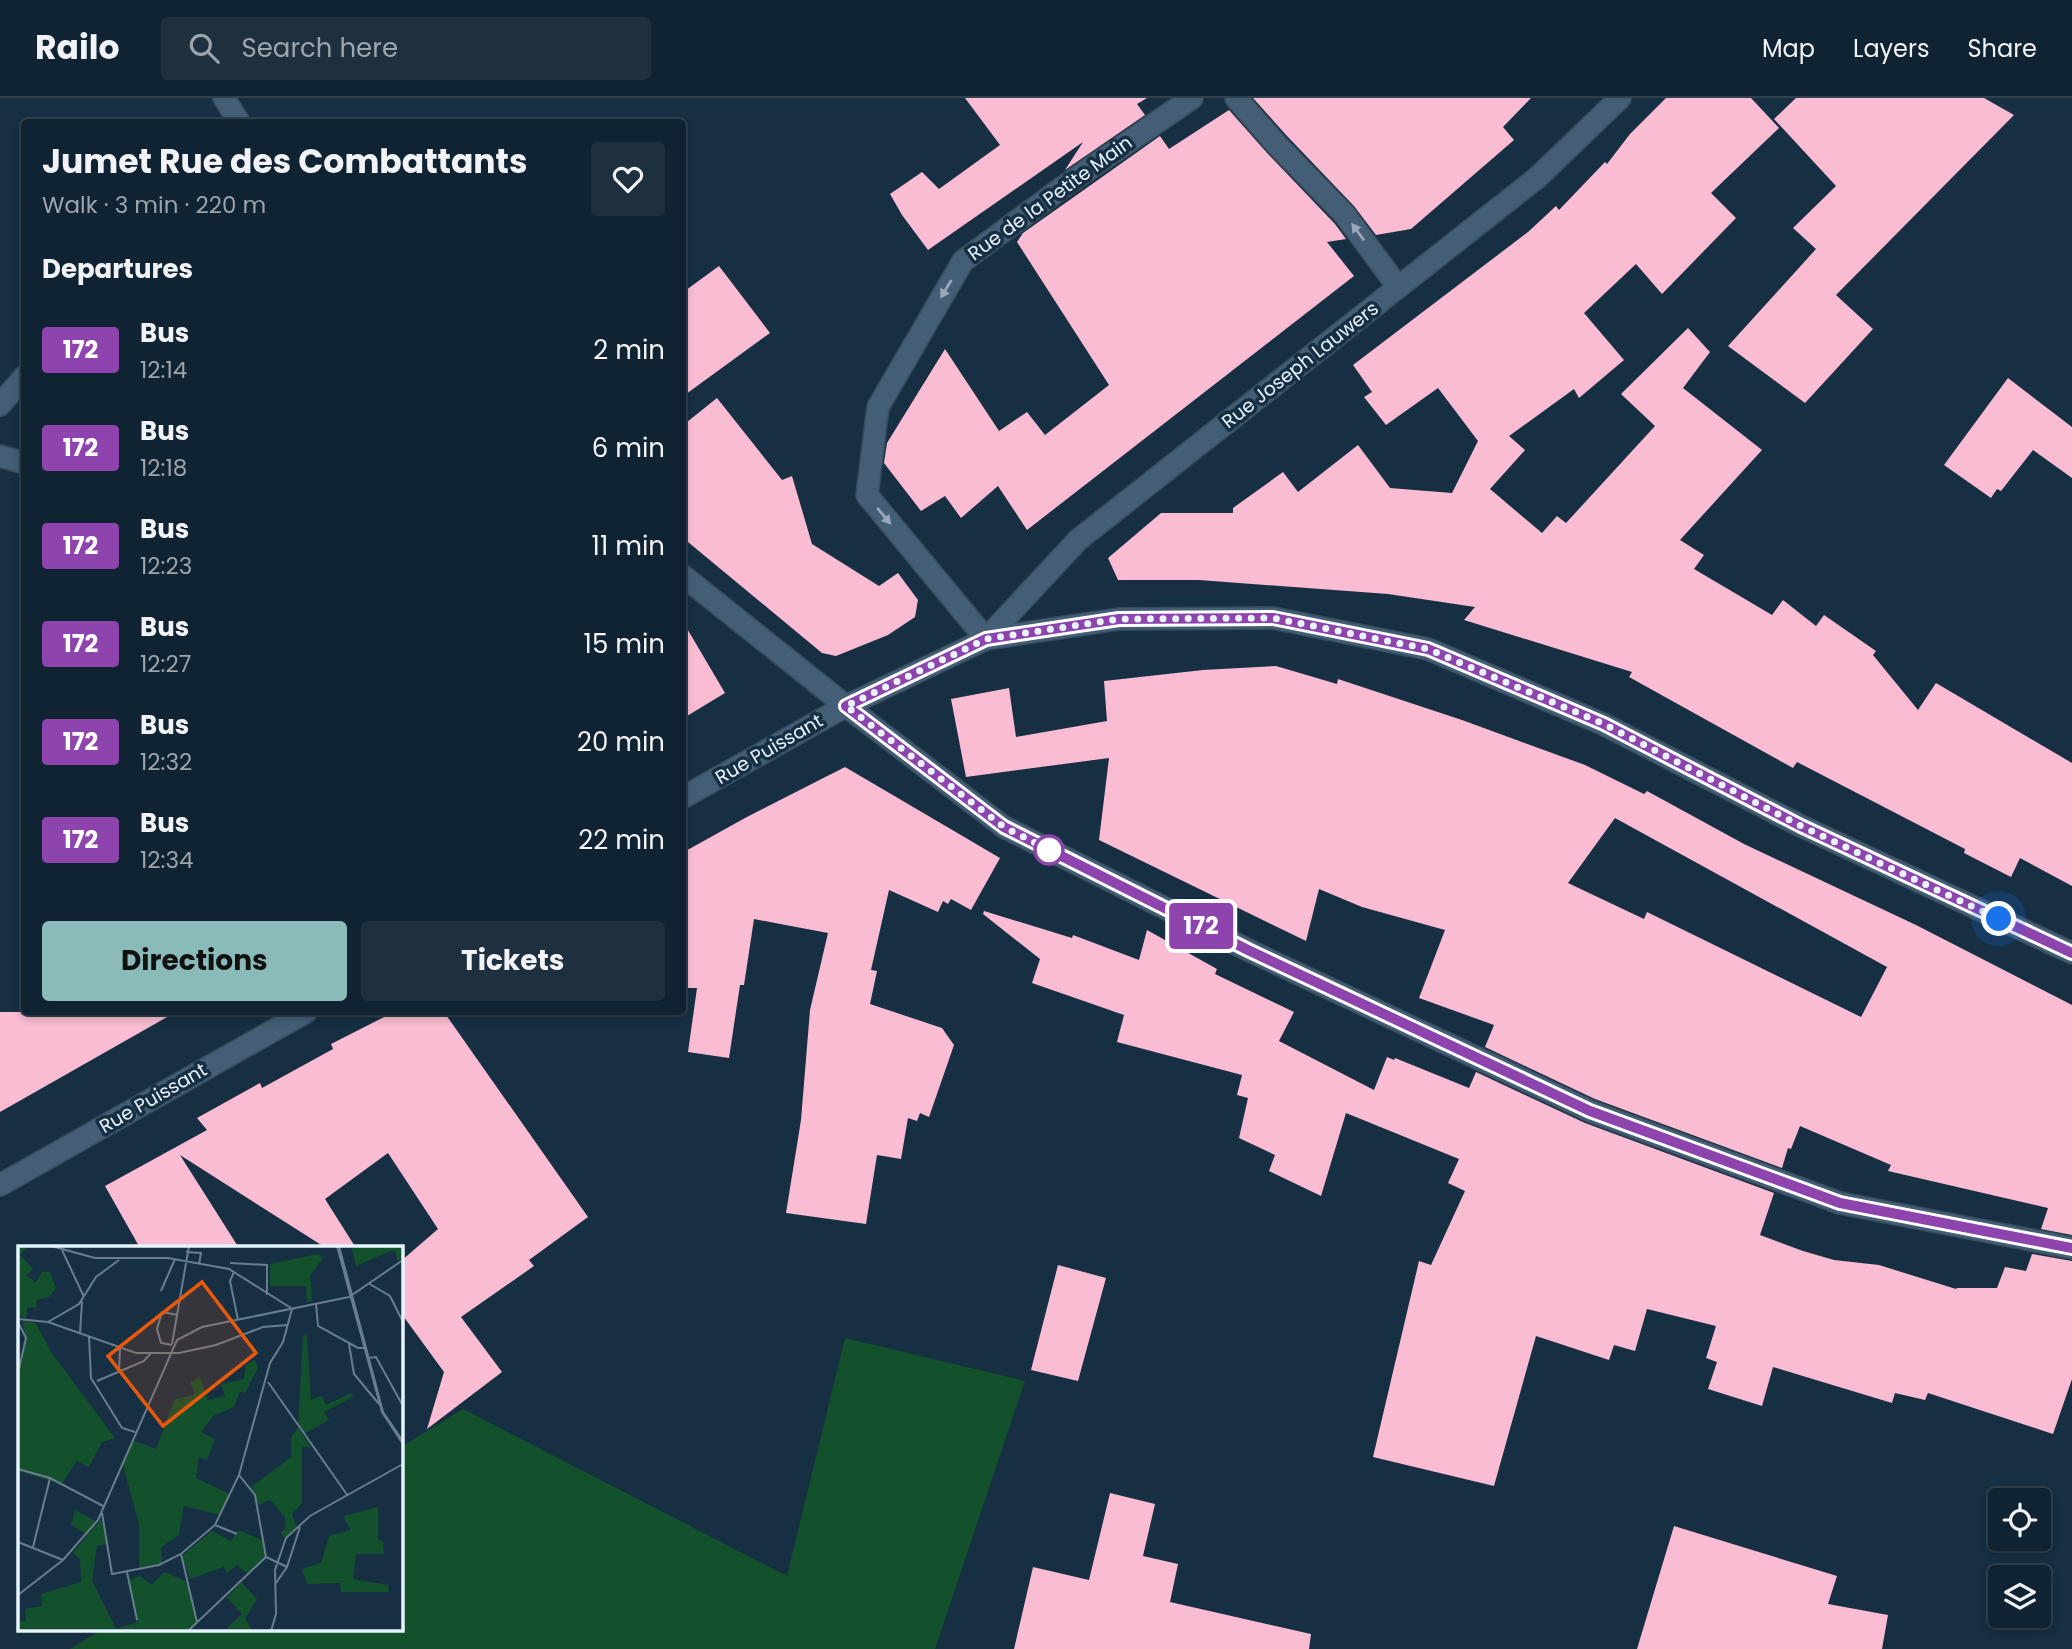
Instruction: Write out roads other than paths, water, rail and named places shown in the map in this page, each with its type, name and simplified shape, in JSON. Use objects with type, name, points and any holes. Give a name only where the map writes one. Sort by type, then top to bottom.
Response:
[{"type":"street","points":[[224,98],[238,119]]},
{"type":"street","name":"Rue de la Petite Main","points":[[986,639],[867,495],[878,407],[963,261],[1063,187],[1192,98]]},
{"type":"street","points":[[1236,98],[1345,215],[1398,287]]},
{"type":"street","name":"Rue Joseph Lauwers","points":[[986,639],[1078,540],[1538,177],[1620,98]]},
{"type":"street","points":[[0,405],[21,380]]},
{"type":"street","points":[[0,456],[21,462]]},
{"type":"street","points":[[686,578],[1004,827],[1250,951],[1590,1111],[1840,1203],[2071,1246]]},
{"type":"street","name":"Rue Puissant","points":[[686,796],[846,706],[986,639],[1119,619],[1273,618],[1428,649],[1604,724],[1801,826],[2072,953]]},
{"type":"street","name":"Rue Puissant","points":[[0,1185],[301,1015]]}]
